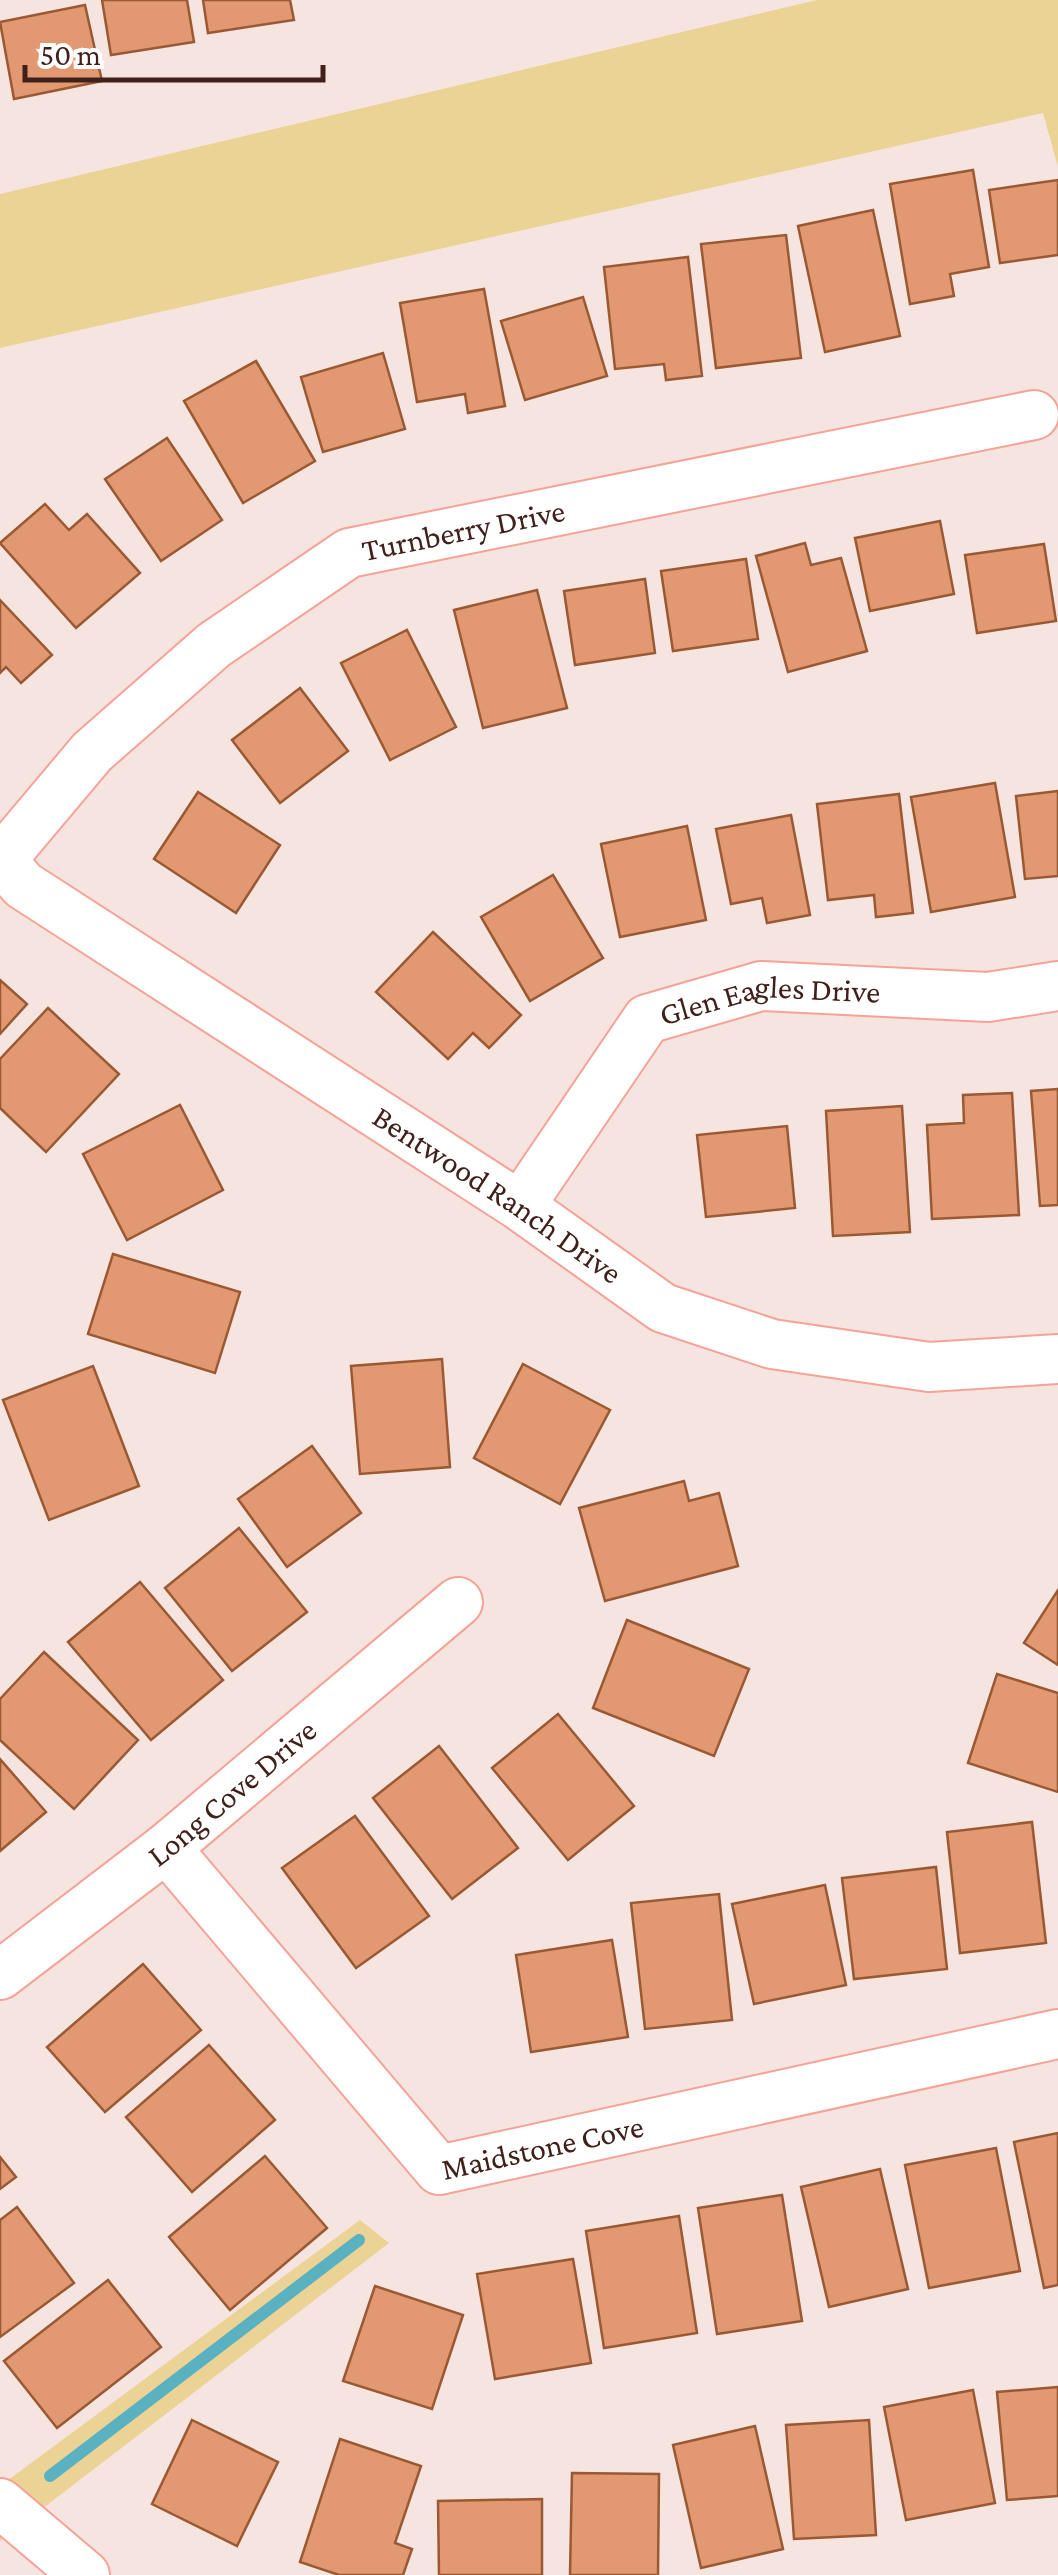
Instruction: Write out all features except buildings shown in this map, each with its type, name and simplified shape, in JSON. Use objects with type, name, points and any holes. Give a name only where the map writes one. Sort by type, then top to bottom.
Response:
[{"type":"street","name":"Turnberry Drive","points":[[1,858],[92,752],[214,645],[350,552],[1034,415]]},
{"type":"street","name":"Bentwood Ranch Drive","points":[[1,858],[24,885],[520,1206],[663,1308],[772,1344],[929,1367],[1058,1359]]},
{"type":"street","name":"Glen Eagles Drive","points":[[520,1206],[648,1019],[761,986],[988,998],[1058,986]]},
{"type":"street","name":"Long Cove Drive","points":[[0,1975],[166,1848],[458,1602]]},
{"type":"street","name":"Maidstone Cove","points":[[166,1848],[438,2170],[1058,2034]]},
{"type":"street","points":[[0,2502],[85,2575]]},
{"type":"shaded area","points":[[817,0],[1058,0],[1058,167],[1043,113],[0,348],[0,194]]},
{"type":"shaded area","points":[[360,2220],[389,2243],[0,2541],[0,2486]]},
{"type":"waterway","points":[[50,2476],[359,2240]]}]
